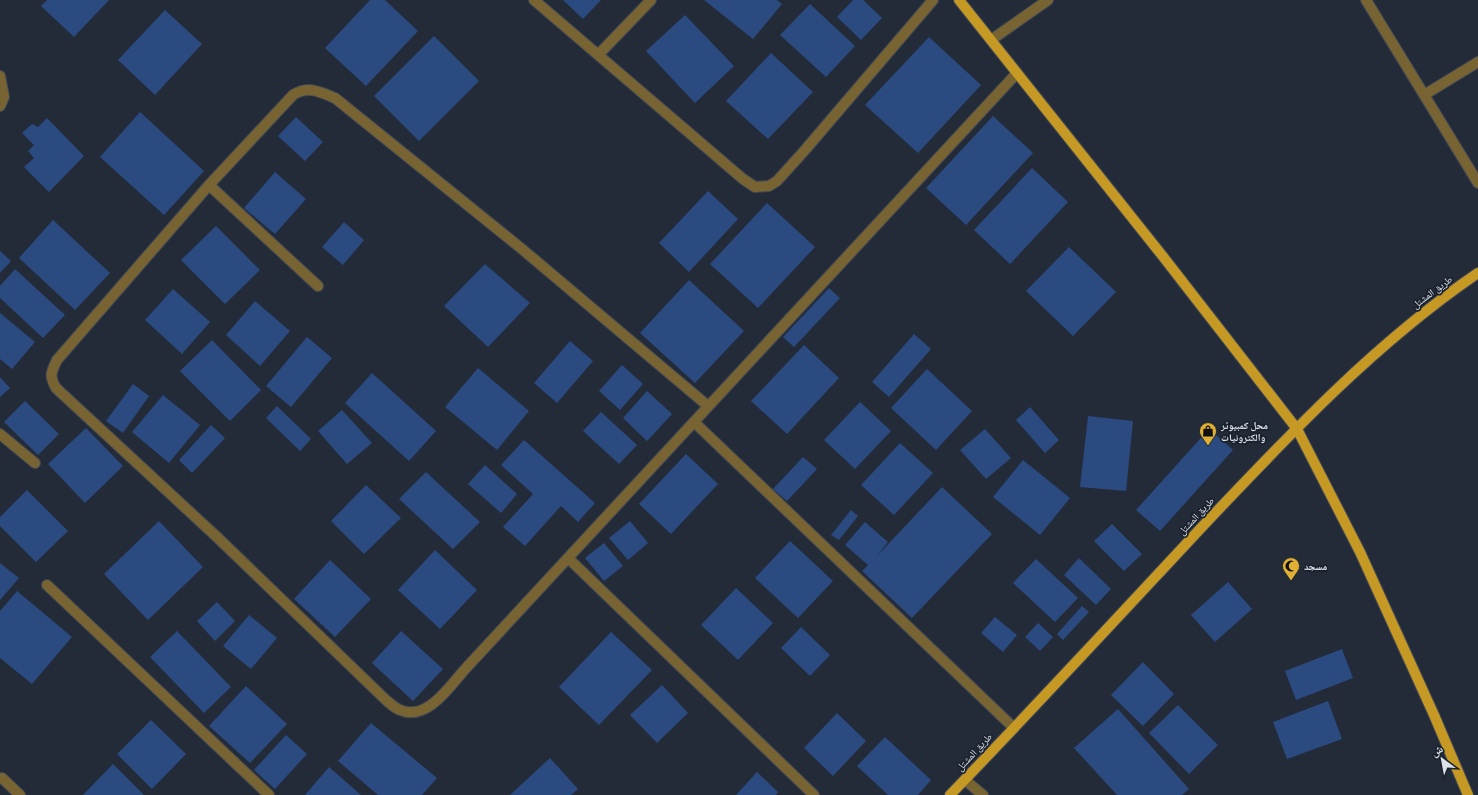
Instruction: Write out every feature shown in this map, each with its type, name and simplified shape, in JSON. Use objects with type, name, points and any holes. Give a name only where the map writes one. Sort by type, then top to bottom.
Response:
[{"type":"main road","points":[[959,0],[1161,254],[1297,429],[1360,552],[1434,715],[1468,795]]},
{"type":"main road","name":"طريق المشتل","points":[[950,795],[1297,429],[1372,357],[1417,318],[1478,273]]},
{"type":"street","points":[[534,0],[743,179],[755,187],[769,186],[777,181],[806,150],[933,0]]},
{"type":"street","points":[[598,55],[651,0]]},
{"type":"street","points":[[991,40],[1048,0]]},
{"type":"street","points":[[1366,0],[1478,183]]},
{"type":"street","points":[[1424,95],[1478,62]]},
{"type":"street","points":[[708,406],[516,244],[335,98],[312,89],[300,90],[293,95],[209,185],[57,360],[52,370],[51,379],[56,388],[218,538],[387,701],[400,710],[410,712],[424,710],[434,702],[1017,73]]},
{"type":"street","points":[[0,76],[4,97],[0,106]]},
{"type":"street","points":[[209,185],[318,286]]},
{"type":"street","points":[[694,422],[1014,728]]},
{"type":"street","points":[[0,434],[35,463]]},
{"type":"street","points":[[568,558],[814,795]]},
{"type":"street","points":[[47,585],[269,795]]},
{"type":"street","points":[[2,778],[20,795]]},
{"type":"street","points":[[965,780],[983,795]]},
{"type":"building","points":[[47,0],[109,0],[74,37],[41,6]]},
{"type":"building","points":[[370,0],[385,0],[418,31],[366,86],[325,48]]},
{"type":"building","points":[[563,0],[601,0],[583,19]]},
{"type":"building","points":[[704,0],[777,0],[782,4],[753,39]]},
{"type":"building","points":[[853,0],[863,0],[882,18],[861,40],[837,17]]},
{"type":"building","points":[[810,4],[855,46],[826,77],[780,35]]},
{"type":"building","points":[[165,10],[202,44],[155,95],[118,60]]},
{"type":"building","points":[[685,15],[734,66],[695,103],[646,51]]},
{"type":"building","points":[[434,36],[479,81],[419,141],[374,96]]},
{"type":"building","points":[[929,37],[981,85],[918,153],[865,105]]},
{"type":"building","points":[[771,53],[813,92],[768,139],[726,101]]},
{"type":"building","points":[[140,112],[204,171],[164,215],[100,157]]},
{"type":"building","points":[[993,116],[1033,153],[966,225],[926,188]]},
{"type":"building","points":[[296,117],[323,142],[305,161],[278,136]]},
{"type":"building","points":[[47,118],[84,156],[49,192],[24,167],[34,158],[28,151],[34,145],[22,133],[32,124],[38,127]]},
{"type":"building","points":[[1032,168],[1068,202],[1010,264],[974,230]]},
{"type":"building","points":[[275,172],[306,199],[275,234],[244,208]]},
{"type":"building","points":[[708,191],[738,219],[689,272],[659,243]]},
{"type":"building","points":[[767,203],[815,247],[758,308],[710,264]]},
{"type":"building","points":[[53,220],[110,273],[75,310],[19,258]]},
{"type":"building","points":[[344,222],[364,240],[343,265],[322,247]]},
{"type":"building","points":[[216,226],[260,270],[225,304],[181,260]]},
{"type":"building","points":[[1069,247],[1116,292],[1073,336],[1026,291]]},
{"type":"building","points":[[0,251],[11,261],[0,273]]},
{"type":"building","points":[[485,264],[530,303],[488,347],[444,306]]},
{"type":"building","points":[[15,269],[65,315],[43,338],[0,298],[0,286]]},
{"type":"building","points":[[689,280],[744,331],[695,383],[640,333]]},
{"type":"building","points":[[829,288],[840,298],[794,347],[783,337]]},
{"type":"building","points":[[173,289],[210,322],[182,354],[145,320]]},
{"type":"building","points":[[255,301],[290,331],[260,366],[226,335]]},
{"type":"building","points":[[0,313],[35,342],[12,369],[0,359]]},
{"type":"building","points":[[914,334],[931,349],[889,397],[872,382]]},
{"type":"building","points":[[307,337],[332,358],[291,407],[266,386]]},
{"type":"building","points":[[212,340],[261,390],[230,421],[180,371]]},
{"type":"building","points":[[570,341],[593,361],[557,403],[534,383]]},
{"type":"building","points":[[804,345],[839,378],[787,434],[751,401]]},
{"type":"building","points":[[622,365],[643,384],[620,410],[599,391]]},
{"type":"building","points":[[478,368],[529,411],[497,450],[445,407]]},
{"type":"building","points":[[927,369],[972,411],[936,450],[891,408]]},
{"type":"building","points":[[372,373],[436,431],[409,461],[345,403]]},
{"type":"building","points":[[0,377],[10,388],[0,397]]},
{"type":"building","points":[[133,384],[149,396],[123,433],[106,421]]},
{"type":"building","points":[[647,391],[672,414],[647,441],[623,418]]},
{"type":"building","points":[[163,395],[200,425],[169,463],[132,432]]},
{"type":"building","points":[[25,401],[59,434],[38,455],[4,422]]},
{"type":"building","points":[[860,402],[891,431],[855,469],[824,440]]},
{"type":"building","points":[[277,406],[311,439],[300,451],[266,418]]},
{"type":"building","points":[[1030,407],[1059,440],[1045,453],[1016,420]]},
{"type":"building","points":[[342,410],[372,443],[347,464],[318,431]]},
{"type":"building","points":[[601,412],[637,445],[619,464],[583,431]]},
{"type":"building","points":[[1088,416],[1133,421],[1126,491],[1080,487]]},
{"type":"building","points":[[211,425],[225,438],[192,473],[179,460]]},
{"type":"building","points":[[86,428],[123,466],[85,503],[48,464]]},
{"type":"building","points":[[985,429],[1011,458],[986,479],[960,450]]},
{"type":"building","points":[[1209,429],[1233,450],[1160,531],[1136,510]]},
{"type":"building","points":[[524,440],[595,503],[578,522],[561,506],[525,546],[503,527],[533,494],[501,465]]},
{"type":"building","points":[[900,443],[933,473],[894,515],[861,485]]},
{"type":"building","points":[[686,454],[718,484],[671,534],[639,504]]},
{"type":"building","points":[[803,457],[817,469],[787,501],[773,489]]},
{"type":"building","points":[[1023,460],[1070,498],[1040,535],[993,497]]},
{"type":"building","points":[[485,465],[517,494],[501,513],[468,484]]},
{"type":"building","points":[[426,472],[480,522],[453,549],[399,499]]},
{"type":"building","points":[[366,485],[401,518],[364,554],[331,521]]},
{"type":"building","points":[[942,487],[992,534],[912,618],[862,571],[868,565],[845,545],[865,522],[888,542],[876,557]]},
{"type":"building","points":[[27,490],[68,531],[36,562],[0,526],[0,517]]},
{"type":"building","points":[[851,510],[858,516],[839,540],[831,535]]},
{"type":"building","points":[[159,521],[203,567],[148,620],[104,574]]},
{"type":"building","points":[[630,521],[648,543],[628,560],[609,538]]},
{"type":"building","points":[[1112,524],[1142,554],[1124,571],[1094,541]]},
{"type":"building","points":[[790,541],[833,581],[798,618],[755,578]]},
{"type":"building","points":[[604,543],[623,566],[604,581],[585,558]]},
{"type":"building","points":[[435,550],[477,590],[440,629],[398,590]]},
{"type":"building","points":[[1079,558],[1111,589],[1096,605],[1064,575]]},
{"type":"building","points":[[1036,559],[1078,598],[1055,622],[1013,583]]},
{"type":"building","points":[[330,560],[371,599],[335,637],[294,599]]},
{"type":"building","points":[[0,563],[19,578],[0,600]]},
{"type":"building","points":[[1228,582],[1252,609],[1215,642],[1191,615]]},
{"type":"building","points":[[736,588],[773,623],[738,660],[701,625]]},
{"type":"building","points":[[17,591],[72,637],[32,684],[0,658],[0,611]]},
{"type":"building","points":[[217,602],[235,621],[215,641],[197,621]]},
{"type":"building","points":[[1082,606],[1089,612],[1063,640],[1057,634]]},
{"type":"building","points":[[249,615],[277,638],[251,669],[223,646]]},
{"type":"building","points":[[995,617],[1017,635],[1003,652],[981,633]]},
{"type":"building","points":[[1038,623],[1053,637],[1040,651],[1025,637]]},
{"type":"building","points":[[801,627],[830,655],[810,676],[781,648]]},
{"type":"building","points":[[177,631],[231,687],[204,713],[150,657]]},
{"type":"building","points":[[401,631],[443,669],[413,701],[372,663]]},
{"type":"building","points":[[611,632],[652,670],[599,725],[559,687]]},
{"type":"building","points":[[1342,649],[1353,678],[1296,700],[1285,671]]},
{"type":"building","points":[[1143,662],[1174,694],[1143,726],[1111,695]]},
{"type":"building","points":[[662,685],[688,713],[657,743],[630,715]]},
{"type":"building","points":[[246,686],[287,724],[250,763],[209,726]]},
{"type":"building","points":[[1328,701],[1342,739],[1287,759],[1273,722]]},
{"type":"building","points":[[1178,705],[1218,745],[1189,774],[1149,733]]},
{"type":"building","points":[[1118,709],[1189,789],[1182,795],[1117,795],[1074,748]]},
{"type":"building","points":[[837,713],[866,741],[833,776],[804,748]]},
{"type":"building","points":[[151,720],[186,754],[152,789],[117,754]]},
{"type":"building","points":[[371,723],[437,778],[422,795],[378,795],[338,761]]},
{"type":"building","points":[[286,735],[307,754],[275,789],[254,770]]},
{"type":"building","points":[[885,737],[931,780],[918,795],[888,795],[857,766]]},
{"type":"building","points":[[550,758],[578,789],[571,795],[510,795]]},
{"type":"building","points":[[113,764],[144,795],[83,795]]},
{"type":"building","points":[[329,767],[361,795],[305,795]]},
{"type":"building","points":[[757,772],[778,792],[776,795],[736,795]]},
{"type":"place","name":"محل كمبيوتر والكترونيات","points":[[1208,446]]},
{"type":"place","name":"مسجد","points":[[1291,581]]}]
